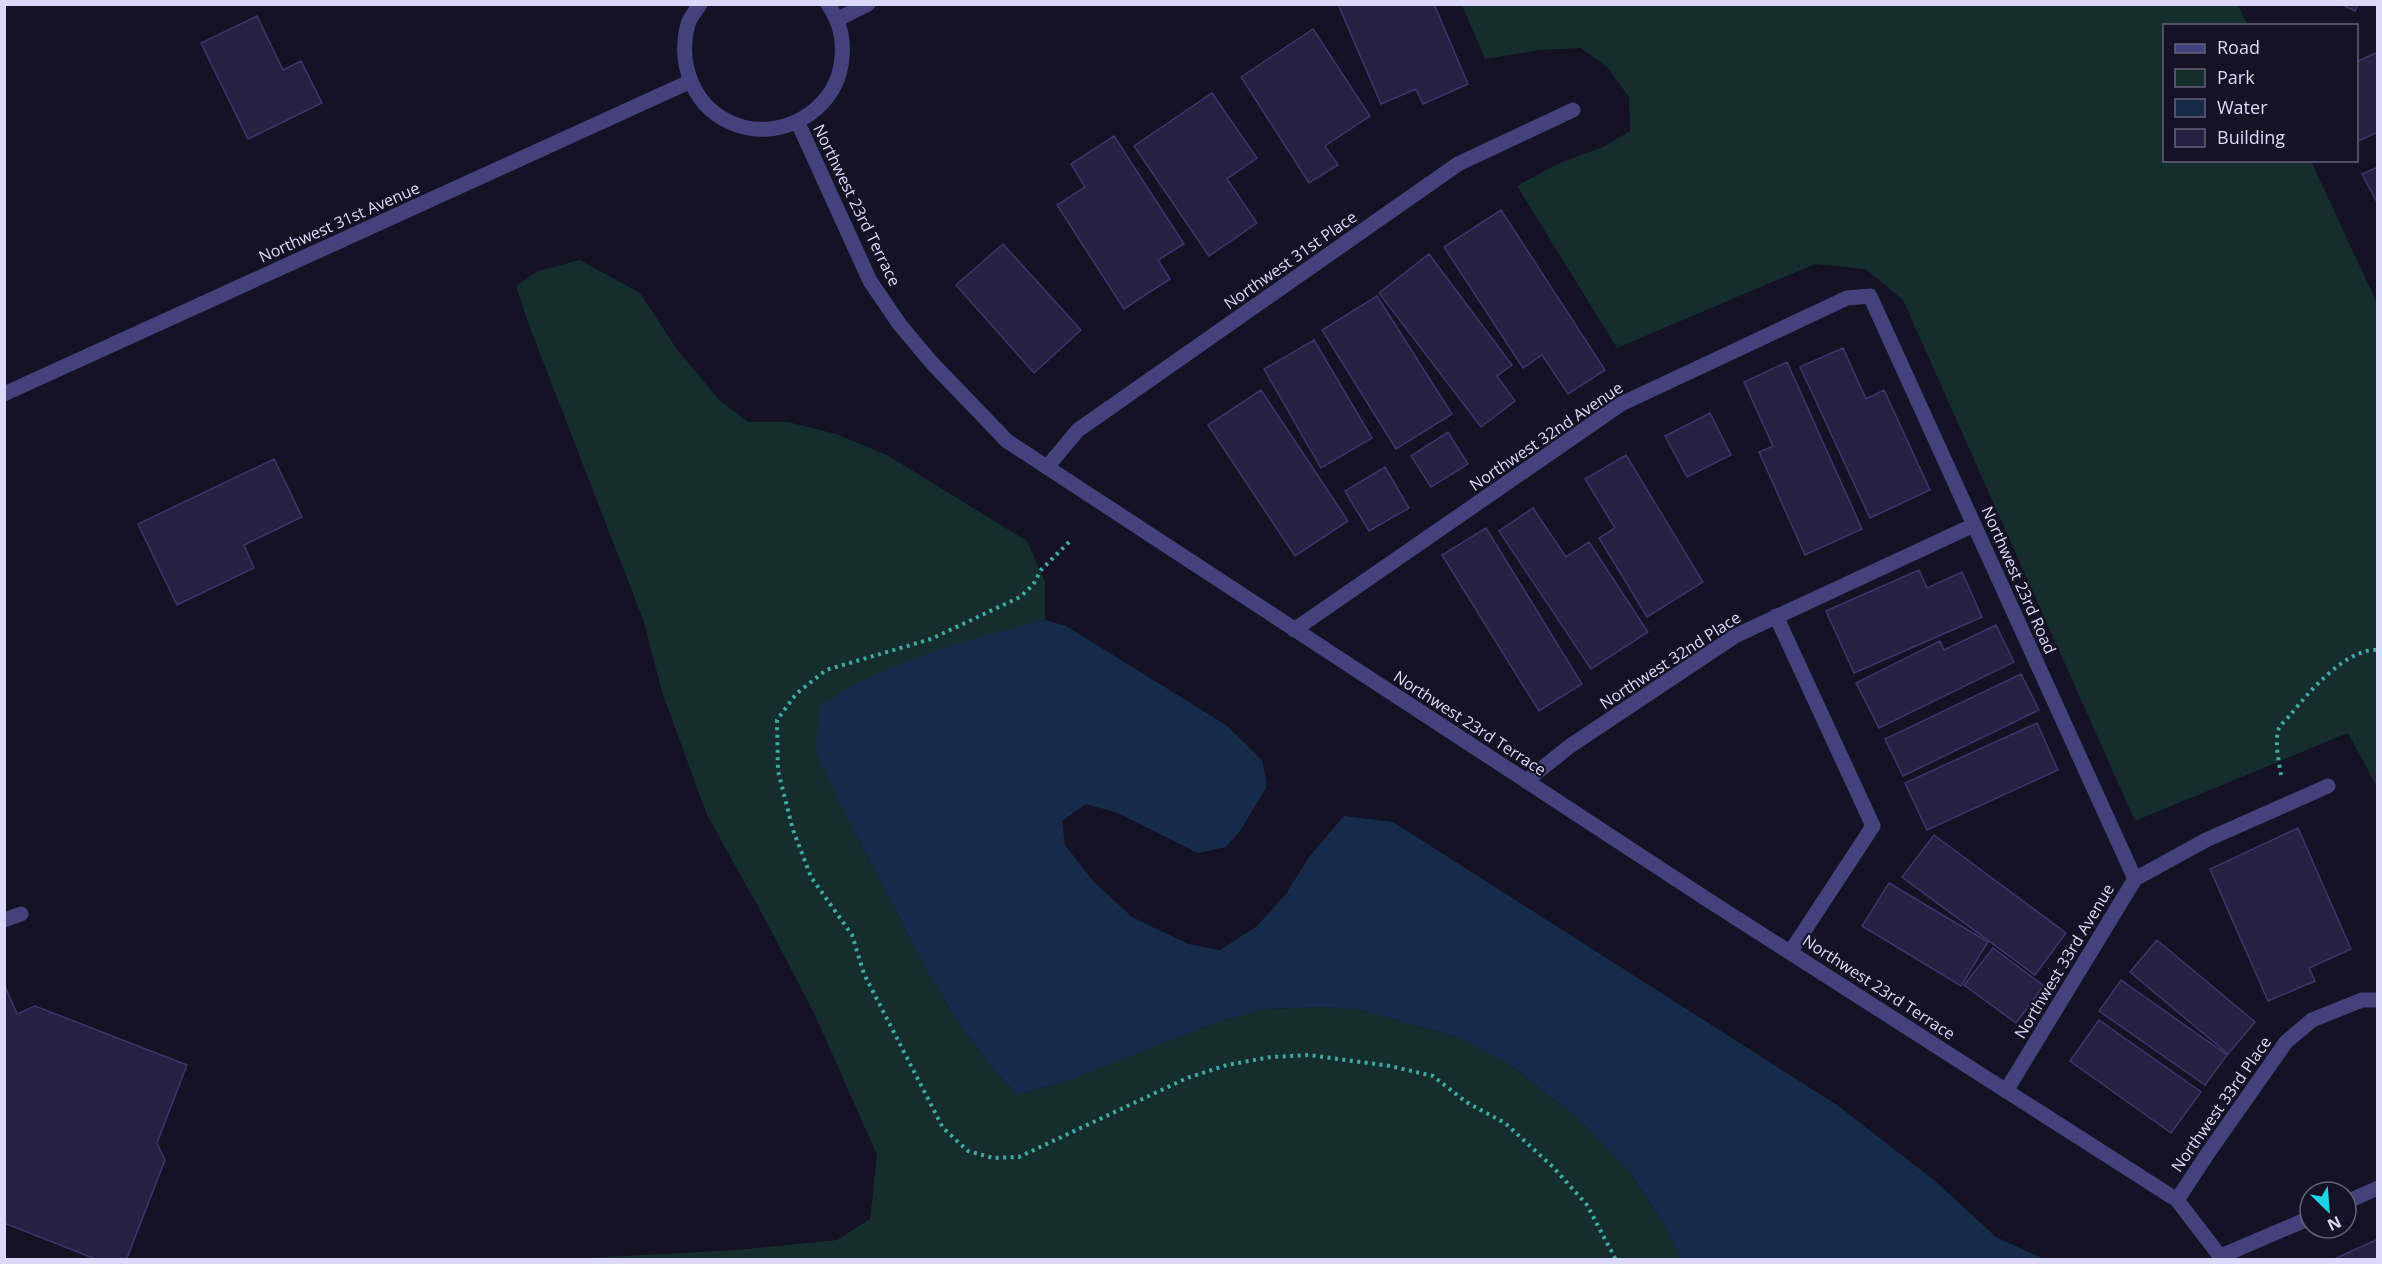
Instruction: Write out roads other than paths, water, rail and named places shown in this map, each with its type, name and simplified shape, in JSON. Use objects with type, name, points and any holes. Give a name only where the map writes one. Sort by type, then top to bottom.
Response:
[{"type":"street","points":[[700,4],[689,22],[684,53],[689,82],[710,109],[737,125],[767,129],[798,123],[823,103],[839,77],[844,46],[838,19],[828,4]]},
{"type":"street","points":[[838,19],[868,4]]},
{"type":"street","name":"Northwest 31st Avenue","points":[[4,394],[689,82]]},
{"type":"street","name":"Northwest 31st Place","points":[[1047,467],[1078,430],[1458,164],[1573,110]]},
{"type":"street","name":"Northwest 23rd Terrace","points":[[798,123],[870,281],[900,325],[932,363],[1007,441],[1708,900],[2177,1200],[2222,1258]]},
{"type":"street","name":"Northwest 23rd Road","points":[[1870,296],[2135,879]]},
{"type":"street","name":"Northwest 32nd Avenue","points":[[1294,630],[1621,404],[1847,298],[1870,296]]},
{"type":"street","name":"Northwest 32nd Place","points":[[1526,781],[1570,746],[1735,636],[1974,525]]},
{"type":"street","points":[[1776,616],[1873,826],[1791,951]]},
{"type":"street","name":"Northwest 33rd Avenue","points":[[2006,1091],[2135,879],[2206,840],[2328,786]]},
{"type":"street","points":[[4,920],[21,914]]},
{"type":"street","name":"Northwest 33rd Place","points":[[2177,1200],[2286,1042],[2312,1020],[2370,1000]]},
{"type":"street","points":[[2358,1197],[2378,1188]]},
{"type":"street","points":[[2222,1258],[2298,1223]]},
{"type":"water","points":[[1045,620],[1066,626],[1226,725],[1262,760],[1267,786],[1240,831],[1226,847],[1198,853],[1118,813],[1086,804],[1062,821],[1065,845],[1093,881],[1132,917],[1188,944],[1220,950],[1257,926],[1286,894],[1309,857],[1344,816],[1393,822],[1837,1105],[1935,1181],[1996,1237],[2044,1259],[1681,1259],[1664,1224],[1629,1171],[1575,1116],[1512,1066],[1460,1038],[1361,1010],[1327,1007],[1263,1009],[1217,1022],[1069,1080],[1017,1095],[988,1063],[956,1019],[928,973],[816,753],[819,707],[848,689],[926,654]]}]
